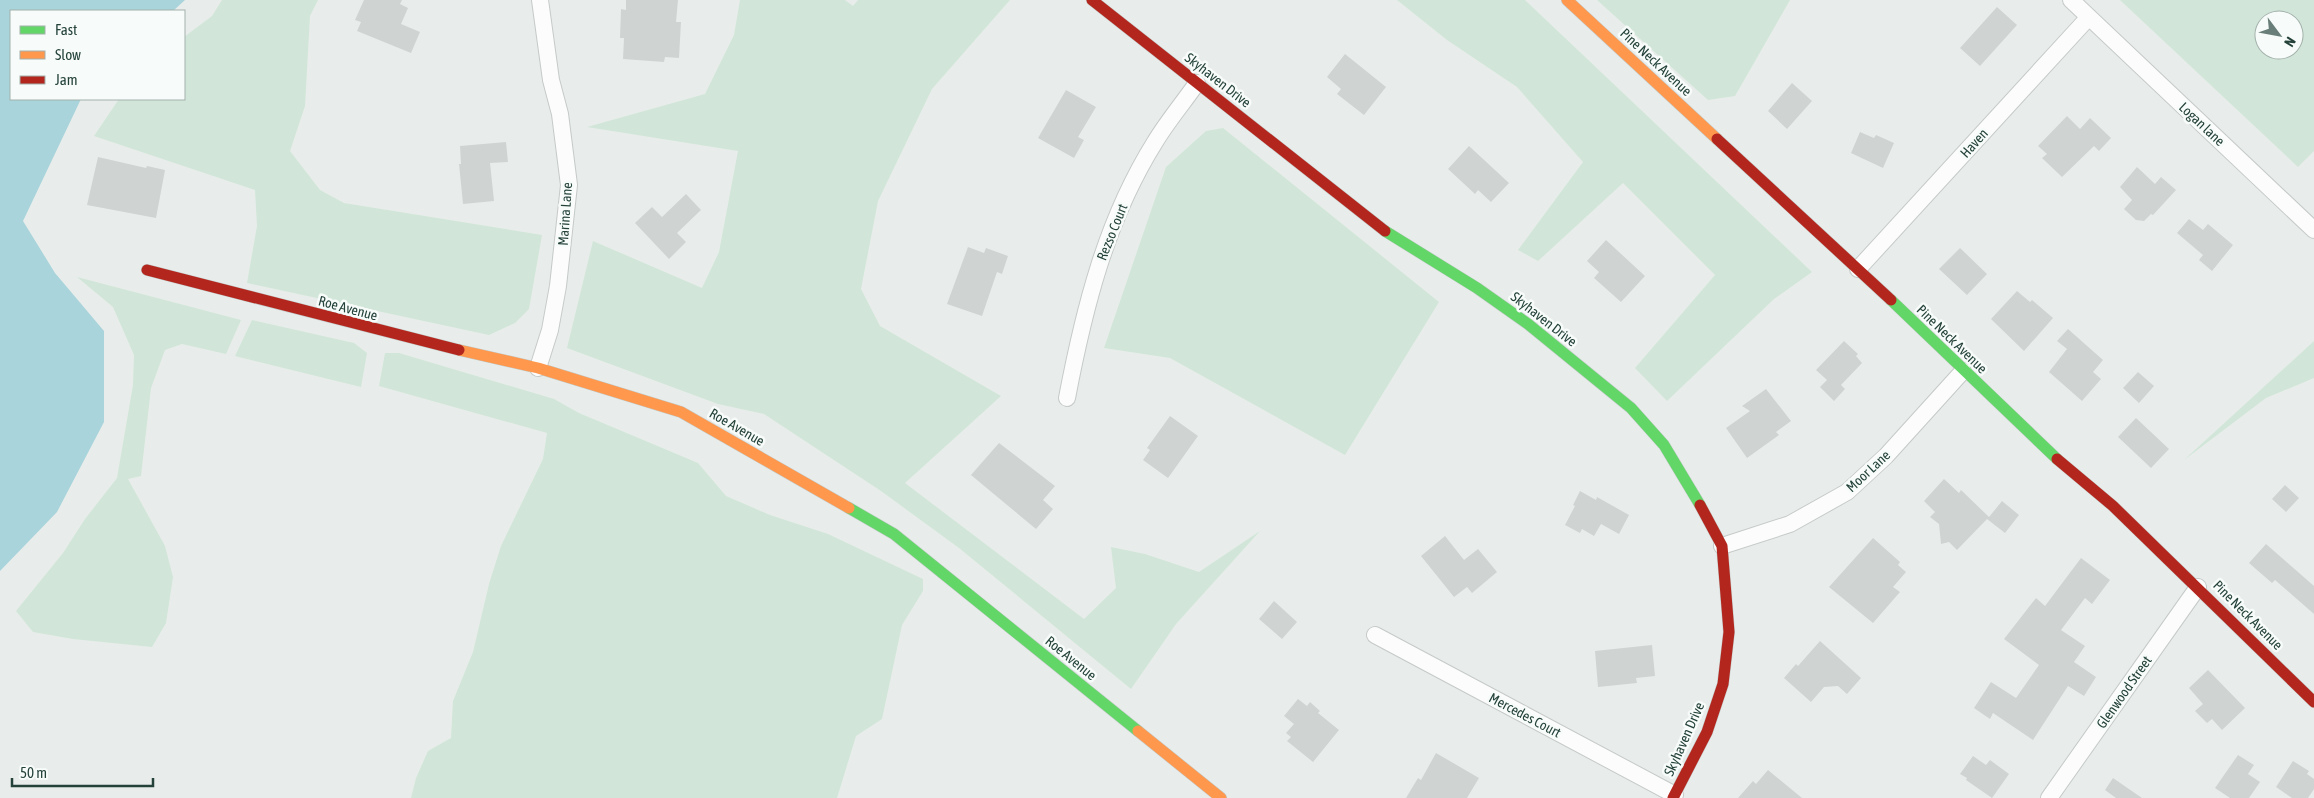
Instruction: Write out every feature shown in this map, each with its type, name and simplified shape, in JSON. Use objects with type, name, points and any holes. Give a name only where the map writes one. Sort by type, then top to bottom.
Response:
[{"type":"street","name":"Marina Lane","points":[[538,368],[550,330],[558,286],[569,185],[560,114],[551,80],[540,0]]},
{"type":"street","name":"Skyhaven Drive","points":[[1092,0],[1376,225],[1419,254],[1477,288],[1528,324],[1631,408],[1664,445],[1686,479],[1722,546],[1729,632],[1723,684],[1707,732],[1674,797]]},
{"type":"street","name":"Pine Neck Avenue","points":[[1566,0],[1858,270],[1962,371],[2074,475],[2113,506],[2314,702]]},
{"type":"street","name":"Logan lane","points":[[2071,0],[2314,230]]},
{"type":"street","name":"Haven","points":[[1858,270],[2089,17]]},
{"type":"street","name":"Rezso Court","points":[[1067,398],[1082,322],[1105,244],[1154,142],[1197,83]]},
{"type":"street","name":"Roe Avenue","points":[[147,270],[406,338],[538,368],[681,412],[894,534],[1220,798]]},
{"type":"street","name":"Moor Lane","points":[[1722,546],[1790,524],[1847,492],[1886,456],[1962,371]]},
{"type":"street","name":"Glenwood Street","points":[[2049,798],[2198,587]]},
{"type":"street","name":"Mercedes Court","points":[[1375,635],[1674,797]]},
{"type":"green space","points":[[222,0],[318,0],[310,16],[305,106],[290,151],[320,190],[344,203],[542,235],[529,309],[515,323],[489,335],[247,283],[257,226],[255,190],[94,136],[118,100],[185,100],[185,36],[212,16]]},
{"type":"green space","points":[[740,0],[845,0],[853,6],[858,0],[1010,0],[932,89],[878,201],[861,289],[880,326],[1001,396],[905,483],[1084,619],[1116,588],[1111,547],[1145,554],[1199,572],[1260,531],[1176,624],[1131,689],[959,548],[881,491],[764,414],[718,404],[567,348],[593,241],[702,288],[719,252],[738,151],[587,127],[705,94],[734,35]]},
{"type":"green space","points":[[1397,0],[1525,0],[1812,272],[1774,299],[1667,401],[1635,368],[1715,275],[1623,183],[1538,261],[1518,250],[1583,162],[1517,87],[1447,40]]},
{"type":"green space","points":[[1597,0],[1790,0],[1735,96],[1708,100]]},
{"type":"green space","points":[[2120,0],[2314,0],[2314,151],[2298,167]]},
{"type":"green space","points":[[1223,128],[1439,302],[1345,455],[1170,358],[1104,348],[1166,167],[1206,131]]},
{"type":"green space","points":[[77,277],[241,320],[226,354],[182,344],[165,350],[151,388],[141,476],[128,479],[165,546],[173,577],[166,623],[152,647],[73,639],[33,632],[16,611],[63,553],[85,519],[117,478],[133,385],[134,355],[113,307]]},
{"type":"green space","points":[[252,320],[354,343],[367,353],[361,387],[235,356]]},
{"type":"green space","points":[[2314,341],[2314,378],[2266,398],[2184,460]]},
{"type":"green space","points":[[385,353],[399,353],[554,399],[579,413],[698,463],[726,496],[770,515],[828,534],[923,579],[923,591],[902,625],[882,719],[856,736],[837,798],[411,798],[416,778],[428,751],[451,738],[453,701],[473,652],[489,584],[501,546],[543,459],[547,433],[379,386]]},
{"type":"water","points":[[0,0],[185,0],[174,10],[10,10],[10,100],[81,100],[23,221],[55,273],[104,331],[104,422],[57,512],[0,571]]},
{"type":"building","points":[[364,0],[402,0],[400,4],[408,8],[401,24],[420,32],[411,53],[357,31],[361,22],[355,20]]},
{"type":"building","points":[[626,0],[678,0],[676,22],[681,22],[679,58],[665,57],[664,62],[623,59],[624,38],[620,38],[621,9],[626,10]]},
{"type":"building","points":[[1997,7],[2017,25],[1980,66],[1960,48]]},
{"type":"building","points":[[1345,54],[1386,87],[1364,115],[1337,94],[1341,89],[1327,77]]},
{"type":"building","points":[[1792,83],[1812,101],[1787,129],[1768,111]]},
{"type":"building","points":[[1066,90],[1096,107],[1078,137],[1084,140],[1074,158],[1038,138]]},
{"type":"building","points":[[2067,116],[2080,129],[2090,118],[2111,138],[2099,151],[2094,146],[2062,177],[2042,158],[2047,154],[2038,146]]},
{"type":"building","points":[[1860,132],[1874,138],[1876,135],[1894,143],[1883,168],[1851,153]]},
{"type":"building","points":[[506,142],[508,162],[490,163],[494,201],[463,204],[459,164],[461,164],[460,146]]},
{"type":"building","points":[[1469,146],[1509,183],[1491,202],[1478,190],[1475,194],[1448,169]]},
{"type":"building","points":[[98,157],[146,168],[147,166],[165,170],[156,218],[87,205]]},
{"type":"building","points":[[2137,167],[2155,184],[2161,177],[2176,190],[2153,215],[2151,214],[2144,221],[2136,220],[2124,209],[2132,200],[2120,187]]},
{"type":"building","points":[[686,194],[701,210],[677,233],[686,242],[669,259],[635,223],[652,207],[662,217]]},
{"type":"building","points":[[2189,219],[2203,230],[2208,224],[2233,245],[2212,271],[2199,260],[2203,255],[2177,233]]},
{"type":"building","points":[[1606,240],[1645,276],[1621,302],[1594,278],[1599,272],[1587,261]]},
{"type":"building","points":[[968,247],[984,253],[986,248],[1008,256],[1002,274],[997,272],[982,316],[947,304]]},
{"type":"building","points":[[1960,248],[1987,274],[1967,295],[1939,269]]},
{"type":"building","points":[[2017,291],[2030,302],[2032,300],[2053,318],[2024,351],[1991,319]]},
{"type":"building","points":[[2068,329],[2103,360],[2093,372],[2101,379],[2082,401],[2049,372],[2067,349],[2057,341]]},
{"type":"building","points":[[1844,341],[1858,354],[1856,356],[1862,363],[1841,385],[1845,389],[1834,401],[1820,387],[1827,380],[1816,370]]},
{"type":"building","points":[[2138,372],[2154,386],[2139,403],[2123,388]]},
{"type":"building","points":[[1766,389],[1791,421],[1776,432],[1779,435],[1747,458],[1726,428],[1750,411],[1742,406]]},
{"type":"building","points":[[1170,416],[1198,436],[1168,478],[1143,460],[1150,450],[1147,448]]},
{"type":"building","points":[[2136,418],[2169,449],[2151,468],[2118,437]]},
{"type":"building","points":[[999,443],[1055,486],[1043,500],[1053,509],[1036,529],[971,475]]},
{"type":"building","points":[[1944,479],[1959,493],[1961,490],[1989,517],[2002,501],[2019,515],[2005,533],[1987,519],[1957,550],[1949,542],[1941,544],[1939,524],[1930,517],[1935,512],[1924,501]]},
{"type":"building","points":[[2285,485],[2299,498],[2286,512],[2272,499]]},
{"type":"building","points":[[1580,491],[1596,500],[1597,497],[1629,515],[1619,534],[1601,524],[1594,536],[1582,529],[1580,533],[1565,525]]},
{"type":"building","points":[[1445,536],[1464,560],[1478,549],[1497,572],[1472,593],[1467,587],[1454,597],[1421,556]]},
{"type":"building","points":[[1873,538],[1900,562],[1898,565],[1906,572],[1893,587],[1900,592],[1873,623],[1829,587]]},
{"type":"building","points":[[2266,544],[2314,586],[2314,614],[2275,580],[2272,583],[2249,563]]},
{"type":"building","points":[[2081,558],[2110,580],[2092,604],[2085,598],[2061,630],[2085,646],[2074,662],[2096,677],[2084,696],[2068,686],[2033,740],[1993,713],[1990,719],[1974,708],[1991,682],[2016,698],[2039,665],[2004,639],[2036,598],[2045,606]]},
{"type":"building","points":[[1274,601],[1297,622],[1282,639],[1259,619]]},
{"type":"building","points":[[1820,641],[1861,678],[1847,694],[1838,686],[1824,687],[1811,702],[1784,678],[1796,664],[1798,666]]},
{"type":"building","points":[[1652,645],[1655,676],[1636,678],[1637,683],[1598,687],[1595,651]]},
{"type":"building","points":[[2208,670],[2245,708],[2222,730],[2212,719],[2207,723],[2195,711],[2203,704],[2189,688]]},
{"type":"building","points":[[1298,699],[1307,706],[1310,702],[1320,711],[1318,713],[1339,730],[1313,762],[1287,741],[1291,737],[1286,733],[1294,724],[1284,716]]},
{"type":"building","points":[[1436,753],[1479,778],[1467,798],[1406,798],[1418,778],[1421,780]]},
{"type":"building","points":[[2238,755],[2254,765],[2248,774],[2260,782],[2249,798],[2230,798],[2215,788]]},
{"type":"building","points":[[1973,756],[1986,765],[1990,760],[2009,774],[1992,798],[1960,774]]},
{"type":"building","points":[[2293,761],[2309,771],[2307,774],[2314,779],[2314,789],[2308,798],[2292,798],[2276,787]]},
{"type":"building","points":[[1768,770],[1802,798],[1738,798],[1753,781],[1756,784]]},
{"type":"building","points":[[2113,778],[2142,798],[2116,798],[2105,790]]},
{"type":"traffic: fast","points":[[1385,231],[1477,288],[1528,324],[1631,408],[1664,445],[1700,505]]},
{"type":"traffic: fast","points":[[1891,300],[2057,459]]},
{"type":"traffic: fast","points":[[849,508],[894,534],[1138,731]]},
{"type":"traffic: slow","points":[[1567,0],[1717,139]]},
{"type":"traffic: slow","points":[[459,350],[538,368],[681,412],[849,508]]},
{"type":"traffic: slow","points":[[1138,731],[1221,798]]},
{"type":"traffic: jam","points":[[1092,0],[1385,231]]},
{"type":"traffic: jam","points":[[1717,139],[1891,300]]},
{"type":"traffic: jam","points":[[147,270],[459,350]]},
{"type":"traffic: jam","points":[[2057,459],[2113,506],[2314,702]]},
{"type":"traffic: jam","points":[[1673,798],[1707,732],[1723,684],[1729,632],[1722,546],[1700,505]]}]
